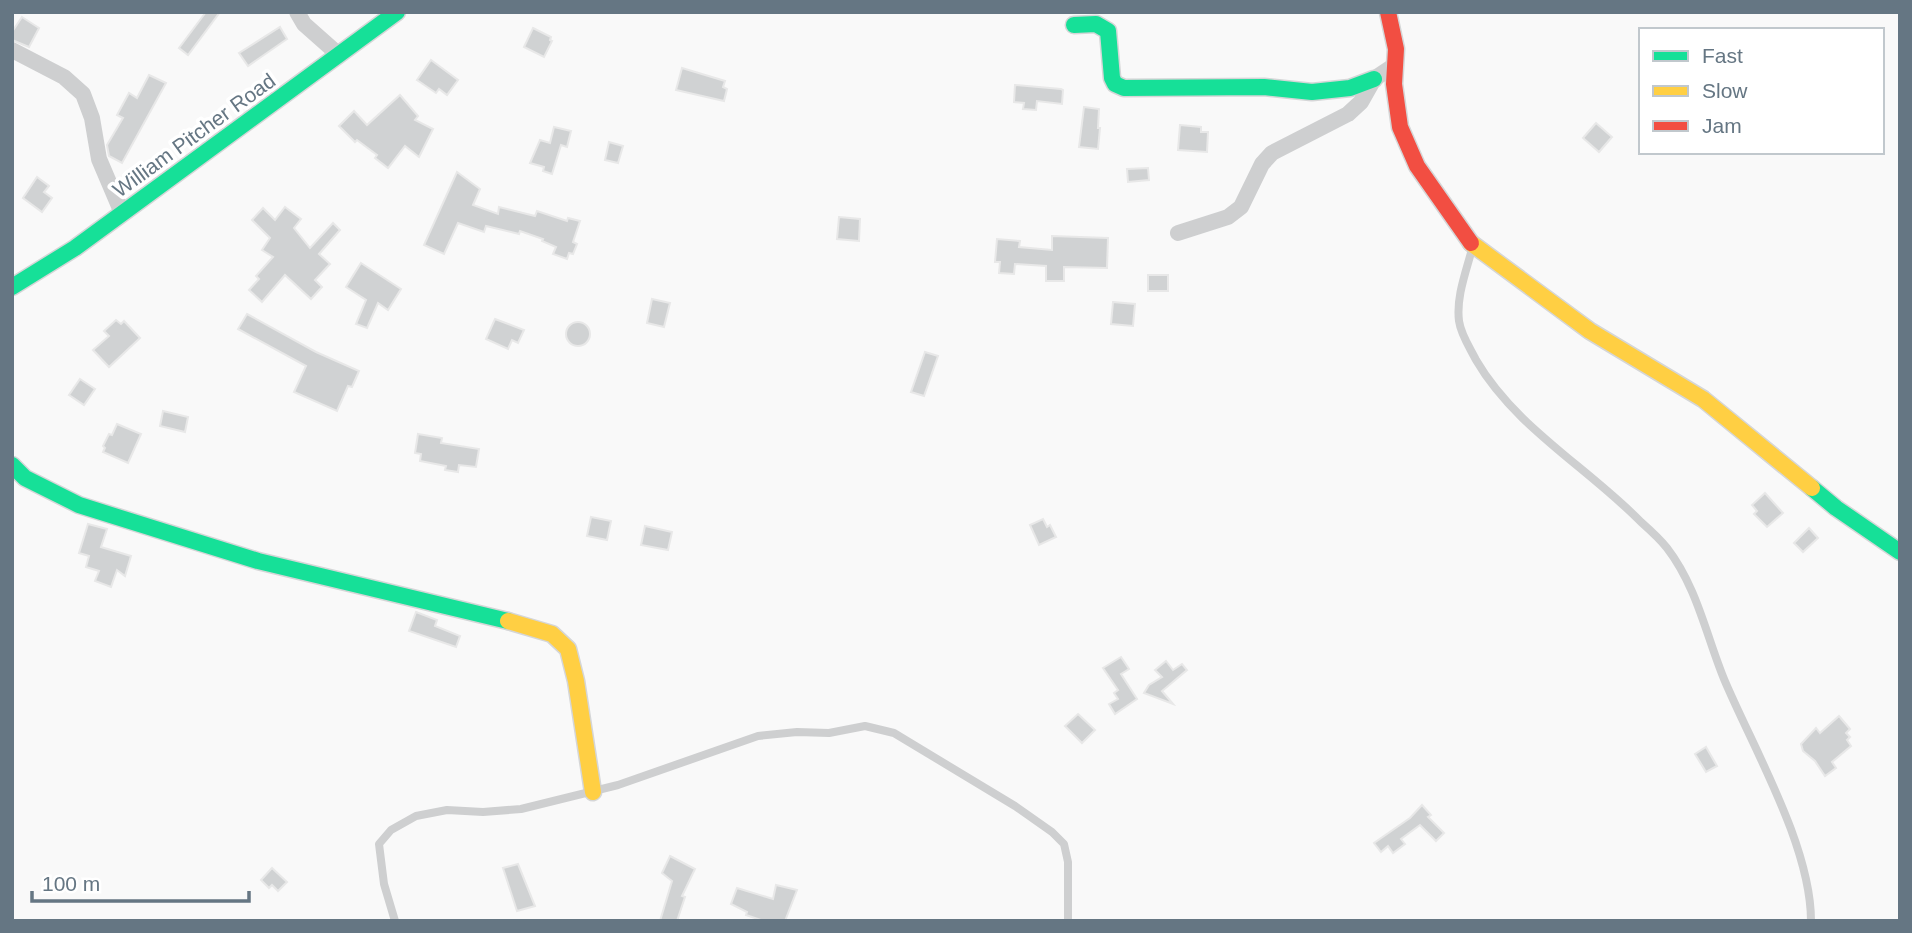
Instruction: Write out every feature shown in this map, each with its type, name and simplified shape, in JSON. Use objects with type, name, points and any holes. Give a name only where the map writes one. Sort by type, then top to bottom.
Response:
[{"type":"street","points":[[297,12],[304,24],[339,55]]},
{"type":"street","name":"William Pitcher Road","points":[[12,287],[75,248],[397,12]]},
{"type":"street","points":[[1388,12],[1392,23],[1394,84],[1400,127],[1417,166],[1473,246],[1590,331],[1703,399],[1836,508],[1900,552]]},
{"type":"street","points":[[1074,25],[1096,24],[1108,32],[1111,41],[1111,77],[1115,85],[1124,88],[1264,87],[1312,92],[1350,88],[1374,79],[1395,65]]},
{"type":"street","points":[[12,50],[64,77],[83,94],[92,118],[99,159],[122,213]]},
{"type":"street","points":[[1178,233],[1228,217],[1235,212],[1241,207],[1262,164],[1272,153],[1348,114],[1362,102],[1374,79]]},
{"type":"street","points":[[12,465],[25,478],[79,505],[104,513],[258,561],[488,615],[552,634],[568,649],[576,681],[593,792]]},
{"type":"lane","points":[[1473,246],[1459,299],[1459,322],[1467,343],[1489,381],[1512,407],[1622,502],[1667,548],[1697,598],[1723,677],[1764,765],[1795,841],[1811,900],[1811,921]]},
{"type":"lane","points":[[395,921],[384,884],[379,844],[391,830],[416,816],[437,812],[521,809],[618,785],[758,736],[797,732],[829,733],[865,726],[894,733],[1015,806],[1052,832],[1063,844],[1068,862],[1068,921]]},
{"type":"building","points":[[206,12],[220,12],[188,55],[179,48]]},
{"type":"building","points":[[22,17],[39,28],[29,47],[12,40],[12,32]]},
{"type":"building","points":[[280,27],[287,39],[248,66],[239,53]]},
{"type":"building","points":[[533,28],[551,37],[552,41],[544,57],[524,47]]},
{"type":"building","points":[[431,60],[458,80],[447,95],[439,89],[436,93],[417,80]]},
{"type":"building","points":[[682,68],[725,81],[723,87],[727,89],[724,101],[676,90]]},
{"type":"building","points":[[149,75],[166,83],[122,163],[109,156],[107,145],[123,118],[117,115],[129,93],[137,98]]},
{"type":"building","points":[[1015,85],[1061,89],[1062,104],[1037,101],[1036,110],[1023,109],[1024,103],[1014,102]]},
{"type":"building","points":[[400,95],[418,116],[415,120],[433,129],[419,157],[405,146],[388,168],[375,158],[377,155],[357,140],[355,142],[339,126],[354,111],[367,125]]},
{"type":"building","points":[[1084,107],[1099,109],[1098,149],[1079,147]]},
{"type":"building","points":[[1596,123],[1612,137],[1599,152],[1583,138]]},
{"type":"building","points":[[1180,125],[1201,127],[1201,132],[1208,132],[1207,152],[1178,150]]},
{"type":"building","points":[[554,127],[571,131],[567,147],[561,145],[552,174],[543,171],[544,167],[530,163],[540,140],[550,143]]},
{"type":"building","points":[[609,142],[623,146],[618,163],[605,160]]},
{"type":"building","points":[[1148,168],[1149,180],[1128,182],[1127,169]]},
{"type":"building","points":[[457,172],[480,189],[473,205],[498,214],[499,207],[535,216],[537,211],[567,221],[568,218],[580,221],[573,242],[577,244],[573,254],[569,253],[567,259],[553,254],[556,247],[520,231],[519,234],[486,226],[484,232],[458,223],[444,254],[424,245]]},
{"type":"building","points":[[37,177],[49,186],[44,192],[52,198],[42,212],[23,198]]},
{"type":"building","points":[[285,207],[301,219],[294,228],[310,248],[333,223],[340,230],[319,254],[330,264],[315,280],[322,287],[311,299],[285,275],[262,302],[249,290],[259,279],[256,276],[273,257],[262,250],[270,238],[252,220],[263,208],[275,220]]},
{"type":"building","points":[[839,217],[860,219],[859,241],[837,239]]},
{"type":"building","points":[[1052,236],[1108,238],[1107,268],[1064,267],[1064,281],[1046,281],[1046,266],[1015,264],[1014,274],[999,273],[1000,262],[995,262],[997,239],[1020,241],[1019,247],[1052,250]]},
{"type":"building","points":[[361,263],[401,289],[388,310],[378,303],[367,328],[356,324],[366,300],[346,287]]},
{"type":"building","points":[[1148,275],[1168,275],[1168,291],[1148,291]]},
{"type":"building","points":[[652,299],[670,303],[664,327],[647,323]]},
{"type":"building","points":[[1113,302],[1135,304],[1133,326],[1111,324]]},
{"type":"building","points":[[247,314],[316,352],[359,371],[352,387],[348,386],[337,411],[294,392],[306,366],[238,329]]},
{"type":"building","points":[[495,319],[524,330],[518,343],[512,340],[508,349],[486,339]]},
{"type":"building","points":[[116,320],[121,324],[124,321],[140,338],[109,367],[93,350],[109,336],[104,331]]},
{"type":"building","points":[[578,322],[587,325],[590,334],[587,343],[578,346],[569,343],[566,334],[569,325]]},
{"type":"building","points":[[925,352],[938,356],[924,396],[911,392]]},
{"type":"building","points":[[80,379],[95,389],[84,405],[69,395]]},
{"type":"building","points":[[163,411],[188,417],[185,432],[160,426]]},
{"type":"building","points":[[117,424],[141,434],[128,463],[103,452],[109,434],[112,435]]},
{"type":"building","points":[[418,434],[442,438],[441,443],[479,449],[476,467],[459,465],[458,472],[445,470],[446,466],[420,461],[421,454],[415,453]]},
{"type":"building","points":[[1765,493],[1783,513],[1767,527],[1754,514],[1757,511],[1752,505]]},
{"type":"building","points":[[591,517],[611,521],[607,540],[587,536]]},
{"type":"building","points":[[1043,519],[1047,527],[1050,525],[1056,537],[1039,545],[1030,525]]},
{"type":"building","points":[[88,524],[107,529],[101,547],[131,556],[125,576],[117,570],[111,587],[95,581],[99,571],[86,567],[89,556],[79,553]]},
{"type":"building","points":[[645,526],[672,532],[668,550],[641,545]]},
{"type":"building","points":[[1809,528],[1818,538],[1803,552],[1794,543]]},
{"type":"building","points":[[416,612],[437,620],[435,626],[460,636],[456,647],[409,631]]},
{"type":"building","points":[[1121,657],[1129,669],[1121,674],[1137,699],[1115,714],[1109,704],[1118,699],[1114,693],[1118,690],[1103,668]]},
{"type":"building","points":[[1166,661],[1173,670],[1182,664],[1187,670],[1162,691],[1173,704],[1144,693],[1149,685],[1162,677],[1155,670]]},
{"type":"building","points":[[1078,714],[1095,730],[1082,743],[1065,726]]},
{"type":"building","points":[[1839,716],[1850,729],[1846,733],[1850,737],[1847,740],[1851,746],[1832,762],[1836,768],[1825,776],[1815,761],[1803,751],[1801,744],[1816,728],[1820,733]]},
{"type":"building","points":[[1706,747],[1717,766],[1706,772],[1695,754]]},
{"type":"building","points":[[1422,805],[1431,815],[1428,817],[1444,833],[1436,841],[1420,825],[1401,839],[1405,844],[1393,853],[1388,846],[1381,852],[1374,843],[1410,818]]},
{"type":"building","points":[[670,856],[695,869],[682,896],[685,897],[677,921],[660,921],[672,881],[662,873]]},
{"type":"building","points":[[518,864],[535,906],[517,911],[503,868]]},
{"type":"building","points":[[272,868],[287,882],[278,891],[272,885],[269,888],[261,880]]},
{"type":"building","points":[[776,885],[797,890],[785,921],[764,921],[746,915],[747,912],[731,904],[737,888],[773,899]]},
{"type":"traffic: fast","points":[[12,287],[75,248],[397,12]]},
{"type":"traffic: fast","points":[[1074,25],[1096,24],[1108,31],[1112,78],[1115,84],[1124,88],[1264,87],[1312,92],[1350,88],[1374,79]]},
{"type":"traffic: fast","points":[[12,465],[25,478],[79,505],[258,561],[508,621]]},
{"type":"traffic: fast","points":[[1812,488],[1900,552]]},
{"type":"traffic: slow","points":[[1471,243],[1590,331],[1703,399],[1812,488]]},
{"type":"traffic: slow","points":[[508,621],[552,634],[568,649],[576,681],[593,792]]},
{"type":"traffic: jam","points":[[1388,12],[1396,49],[1394,84],[1400,127],[1417,166],[1471,243]]}]
